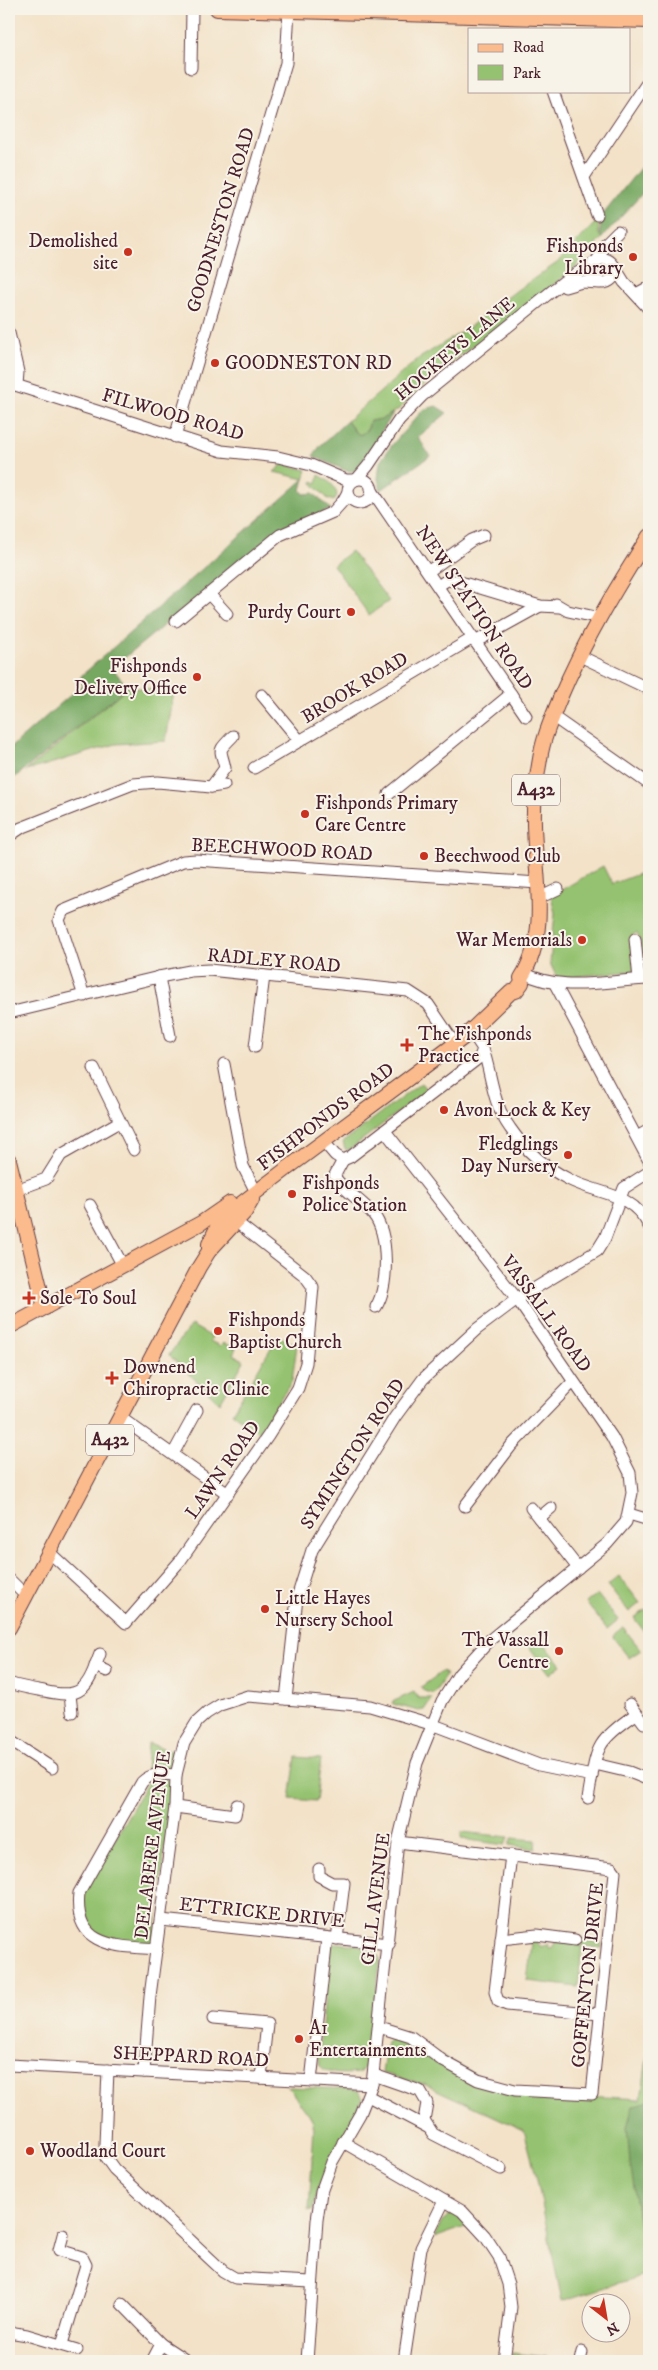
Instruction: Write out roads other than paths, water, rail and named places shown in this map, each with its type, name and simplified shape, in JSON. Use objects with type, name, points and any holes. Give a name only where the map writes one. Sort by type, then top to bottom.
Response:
[{"type":"main road","points":[[217,9],[289,10],[528,23],[649,21]]},
{"type":"main road","name":"FISHPONDS ROAD","points":[[228,1220],[250,1206],[253,1195],[455,1044],[521,985],[523,976],[536,948],[539,898],[534,811],[540,758],[552,716],[580,656],[600,618],[649,536]]},
{"type":"main road","points":[[9,1160],[45,1308]]},
{"type":"main road","points":[[9,1327],[201,1224],[234,1200],[253,1195]]},
{"type":"main road","points":[[201,1224],[228,1220]]},
{"type":"main road","name":"A432","points":[[9,1628],[210,1251],[209,1244],[228,1220]]},
{"type":"street","points":[[190,68],[192,9]]},
{"type":"street","name":"GOODNESTON ROAD","points":[[175,436],[286,63],[289,10]]},
{"type":"street","points":[[584,177],[649,80]]},
{"type":"street","points":[[553,92],[597,215]]},
{"type":"street","points":[[618,231],[610,247],[614,276],[602,283],[595,280],[592,268],[596,262],[606,244],[618,231]]},
{"type":"street","points":[[596,262],[605,259],[613,265]]},
{"type":"street","name":"HOCKEYS LANE","points":[[363,483],[377,452],[402,416],[422,396],[563,282],[596,262]]},
{"type":"street","name":"HOCKEYS LANE","points":[[613,265],[649,309]]},
{"type":"street","name":"HOCKEYS LANE","points":[[541,300],[573,284],[588,281],[621,286],[636,294]]},
{"type":"street","points":[[636,294],[649,286]]},
{"type":"street","points":[[9,333],[18,372],[13,384]]},
{"type":"street","name":"FILWOOD ROAD","points":[[13,384],[222,451],[278,458],[311,465],[329,471],[346,480],[363,483]]},
{"type":"street","name":"FILWOOD ROAD","points":[[329,471],[348,492]]},
{"type":"street","points":[[176,621],[280,534],[334,511],[348,492],[350,485],[363,483],[369,498],[330,518],[309,523]]},
{"type":"street","name":"NEW STATION ROAD","points":[[363,483],[393,521],[428,571],[526,716]]},
{"type":"street","points":[[348,492],[352,500],[360,503]]},
{"type":"street","name":"NEW STATION ROAD","points":[[360,503],[370,505],[393,521]]},
{"type":"street","points":[[428,571],[472,540],[484,535]]},
{"type":"street","points":[[438,586],[447,580],[457,581],[540,606],[558,605],[600,618]]},
{"type":"street","points":[[209,594],[228,614]]},
{"type":"street","name":"BROOK ROAD","points":[[254,768],[474,640],[540,606]]},
{"type":"street","points":[[580,656],[649,690]]},
{"type":"street","points":[[389,794],[511,694]]},
{"type":"street","points":[[262,695],[300,740]]},
{"type":"street","points":[[552,716],[649,784]]},
{"type":"street","points":[[211,788],[225,768],[219,753],[233,736]]},
{"type":"street","points":[[9,836],[21,828],[133,784],[158,782],[211,788],[224,785]]},
{"type":"street","name":"BEECHWOOD ROAD","points":[[84,996],[59,920],[63,911],[183,861],[196,860],[538,883]]},
{"type":"street","points":[[539,898],[558,889]]},
{"type":"street","points":[[523,976],[554,984],[644,979],[634,939]]},
{"type":"street","name":"RADLEY ROAD","points":[[9,1013],[190,971],[208,970],[408,991],[428,1004],[455,1044]]},
{"type":"street","points":[[255,1047],[264,976]]},
{"type":"street","points":[[159,978],[170,1036]]},
{"type":"street","points":[[554,984],[649,1161]]},
{"type":"street","points":[[471,1031],[483,1049],[497,1105],[509,1127],[537,1158],[571,1181],[620,1198],[636,1207],[649,1226]]},
{"type":"street","points":[[324,1142],[335,1156],[343,1160],[350,1158],[480,1057],[483,1049]]},
{"type":"street","points":[[224,1064],[242,1166],[253,1195]]},
{"type":"street","points":[[94,1068],[134,1150]]},
{"type":"street","points":[[464,1070],[477,1072],[489,1078]]},
{"type":"street","points":[[16,1190],[46,1179],[61,1154],[119,1122]]},
{"type":"street","points":[[637,1137],[649,1130]]},
{"type":"street","name":"VASSALL ROAD","points":[[384,1131],[517,1299],[622,1454],[630,1473],[632,1493],[628,1514]]},
{"type":"street","points":[[343,1160],[335,1175],[336,1179],[372,1212],[380,1224],[383,1234],[384,1284],[382,1298],[377,1308]]},
{"type":"street","name":"SYMINGTON ROAD","points":[[286,1699],[297,1598],[312,1550],[395,1417],[423,1379],[463,1341],[517,1299],[597,1251],[605,1238],[620,1198],[628,1184],[649,1172]]},
{"type":"street","points":[[90,1205],[123,1266]]},
{"type":"street","name":"LAWN ROAD","points":[[50,1552],[126,1623],[180,1561],[228,1494],[298,1388],[306,1362],[313,1287],[305,1276],[228,1220]]},
{"type":"street","points":[[465,1506],[511,1446],[573,1382]]},
{"type":"street","points":[[173,1454],[197,1410]]},
{"type":"street","points":[[121,1418],[228,1494]]},
{"type":"street","points":[[531,1508],[578,1568]]},
{"type":"street","points":[[539,1518],[551,1508]]},
{"type":"street","points":[[628,1514],[649,1520]]},
{"type":"street","name":"GILL AVENUE","points":[[307,2361],[312,2282],[321,2192],[332,2162],[368,2096],[373,2079],[398,1842],[417,1763],[434,1725],[442,1701],[459,1674],[491,1639],[607,1544],[626,1522],[628,1514]]},
{"type":"street","points":[[9,1579],[25,1595]]},
{"type":"street","points":[[9,1683],[63,1696],[70,1695],[79,1691],[95,1666],[100,1654]]},
{"type":"street","points":[[95,1666],[107,1672]]},
{"type":"street","points":[[70,1695],[72,1712]]},
{"type":"street","name":"DELABERE AVENUE","points":[[144,2072],[175,1808],[176,1775],[184,1743],[197,1722],[207,1713],[228,1702],[248,1696],[370,1706],[434,1725],[539,1765],[592,1776]]},
{"type":"street","points":[[588,1798],[597,1751],[603,1740],[633,1709],[644,1723]]},
{"type":"street","points":[[9,1740],[52,1768]]},
{"type":"street","points":[[594,1764],[629,1772],[649,1780]]},
{"type":"street","points":[[157,1949],[114,1946],[96,1939],[80,1922],[77,1908],[79,1893],[142,1782],[147,1777],[158,1774],[176,1775]]},
{"type":"street","points":[[175,1808],[236,1814]]},
{"type":"street","name":"GOFFENTON DRIVE","points":[[379,2027],[412,2037],[449,2066],[478,2080],[515,2090],[595,2094],[600,2014],[615,1872],[612,1868],[398,1842]]},
{"type":"street","points":[[511,1856],[494,1992],[498,2001],[507,2005],[600,2014]]},
{"type":"street","points":[[311,2080],[332,1939],[344,1883],[332,1882],[319,1876],[319,1869]]},
{"type":"street","name":"ETTRICKE DRIVE","points":[[161,1920],[388,1944]]},
{"type":"street","points":[[501,1939],[537,1936],[575,1940]]},
{"type":"street","points":[[213,2019],[267,2024],[261,2078]]},
{"type":"street","name":"SHEPPARD ROAD","points":[[9,2065],[311,2080],[373,2079],[420,2091],[427,2103],[424,2120],[427,2127]]},
{"type":"street","points":[[108,2070],[105,2144],[106,2158],[114,2170],[223,2271],[235,2278],[312,2282]]},
{"type":"street","points":[[368,2096],[427,2127],[433,2134],[501,2169]]},
{"type":"street","points":[[343,2142],[444,2201],[473,2221],[492,2247],[504,2269],[508,2284],[510,2307],[504,2361]]},
{"type":"street","points":[[404,2361],[421,2248],[444,2201]]},
{"type":"street","points":[[62,2344],[89,2275],[82,2257],[59,2250],[63,2235]]},
{"type":"street","points":[[122,2304],[161,2344],[187,2361]]},
{"type":"street","points":[[9,2332],[62,2344],[77,2350]]},
{"type":"street","points":[[152,2361],[161,2344]]},
{"type":"place","name":"Demolished site","points":[[128,252]]},
{"type":"place","name":"Fishponds Library","points":[[633,257]]},
{"type":"place","name":"GOODNESTON RD","points":[[215,363]]},
{"type":"place","name":"Purdy Court","points":[[351,612]]},
{"type":"place","name":"Fishponds Delivery Office","points":[[197,677]]},
{"type":"place","name":"Fishponds Primary Care Centre","points":[[305,814]]},
{"type":"place","name":"Beechwood Club","points":[[424,856]]},
{"type":"place","name":"War Memorials","points":[[582,940]]},
{"type":"place","name":"The Fishponds Practice","points":[[407,1045]]},
{"type":"place","name":"Avon Lock & Key","points":[[444,1110]]},
{"type":"place","name":"Fledglings Day Nursery","points":[[568,1155]]},
{"type":"place","name":"Fishponds Police Station","points":[[292,1194]]},
{"type":"place","name":"Sole To Soul","points":[[29,1298]]},
{"type":"place","name":"Fishponds Baptist Church","points":[[218,1331]]},
{"type":"place","name":"Downend Chiropractic Clinic","points":[[112,1378]]},
{"type":"place","name":"Little Hayes Nursery School","points":[[265,1609]]},
{"type":"place","name":"The Vassall Centre","points":[[559,1651]]},
{"type":"place","name":"A1 Entertainments","points":[[299,2039]]},
{"type":"place","name":"Woodland Court","points":[[30,2151]]}]
